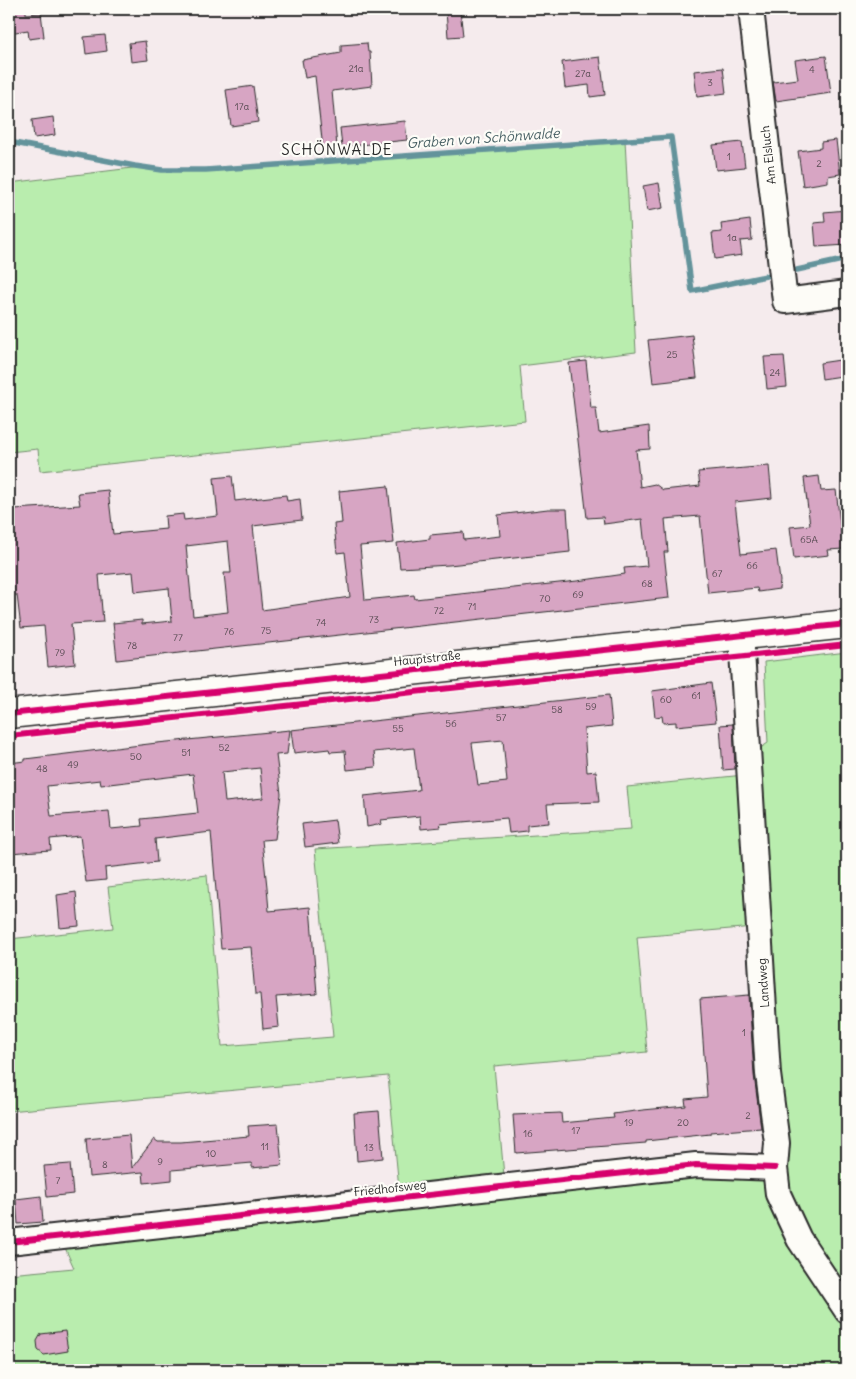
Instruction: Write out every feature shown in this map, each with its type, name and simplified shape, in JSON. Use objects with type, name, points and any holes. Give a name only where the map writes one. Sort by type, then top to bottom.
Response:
[{"type":"main road","name":"Hauptstraße","points":[[9,714],[847,624]]},
{"type":"street","name":"Am Elsluch","points":[[751,9],[784,301],[847,293]]},
{"type":"street","name":"Landweg","points":[[741,635],[768,1074],[777,1143],[775,1168],[778,1194],[799,1239],[847,1311]]},
{"type":"street","name":"Friedhofsweg","points":[[9,1242],[696,1165],[775,1168]]},
{"type":"green space","points":[[625,140],[636,352],[520,366],[525,421],[40,471],[38,449],[9,452],[9,183],[140,167],[162,170],[206,170]]},
{"type":"green space","points":[[847,652],[847,1296],[778,1194],[753,753],[768,743],[764,662]]},
{"type":"green space","points":[[744,775],[754,927],[637,937],[647,1052],[494,1066],[504,1176],[399,1188],[388,1076],[9,1111],[9,939],[113,928],[108,887],[207,875],[222,1046],[333,1037],[315,849],[631,829],[627,787]]},
{"type":"green space","points":[[696,1167],[773,1170],[847,1315],[847,1368],[841,1370],[9,1370],[9,1274],[74,1268],[62,1241]]},
{"type":"building","points":[[9,9],[26,9],[26,14],[41,13],[44,37],[29,39],[28,30],[9,33]]},
{"type":"building","points":[[460,9],[463,36],[448,37],[446,11]]},
{"type":"building","points":[[105,35],[107,51],[86,54],[84,37]]},
{"type":"building","points":[[145,41],[148,60],[131,62],[129,43]]},
{"type":"building","points":[[367,43],[368,52],[370,52],[372,86],[332,91],[337,147],[323,149],[315,76],[305,78],[302,60],[341,53],[341,45]]},
{"type":"building","points":[[826,56],[831,93],[776,101],[773,82],[798,79],[795,60]]},
{"type":"building","points":[[600,57],[605,95],[590,97],[589,85],[565,88],[562,62]]},
{"type":"building","points":[[723,68],[726,93],[697,97],[694,71]]},
{"type":"building","points":[[253,86],[258,122],[231,126],[226,90]]},
{"type":"building","points":[[53,117],[55,135],[34,138],[32,120]]},
{"type":"building","points":[[405,121],[407,140],[342,147],[340,128]]},
{"type":"building","points":[[836,140],[840,174],[828,176],[828,182],[803,186],[798,151],[821,148],[821,142]]},
{"type":"building","points":[[742,142],[745,167],[716,170],[713,145]]},
{"type":"building","points":[[659,183],[663,208],[647,211],[643,186]]},
{"type":"building","points":[[847,210],[847,245],[816,247],[814,223],[825,222],[824,212]]},
{"type":"building","points":[[750,220],[752,240],[740,241],[742,255],[715,259],[712,233],[722,232],[721,224]]},
{"type":"building","points":[[692,335],[697,378],[653,383],[648,340]]},
{"type":"building","points":[[784,356],[787,387],[767,389],[764,357]]},
{"type":"building","points":[[840,360],[842,376],[822,379],[820,363]]},
{"type":"building","points":[[586,361],[591,408],[596,408],[599,433],[649,426],[650,449],[636,450],[640,487],[655,484],[663,490],[700,486],[698,472],[769,466],[772,498],[735,502],[741,554],[776,550],[780,581],[779,589],[758,592],[757,588],[708,593],[700,516],[665,519],[668,552],[664,552],[669,598],[117,660],[113,623],[142,620],[142,624],[172,621],[169,588],[135,592],[133,572],[99,575],[103,622],[71,624],[75,664],[48,667],[44,626],[21,628],[17,595],[9,595],[9,517],[15,516],[14,509],[80,505],[78,493],[108,490],[113,534],[166,529],[165,516],[183,514],[184,520],[218,516],[214,478],[232,476],[235,501],[286,495],[287,501],[300,499],[302,520],[253,526],[262,610],[350,597],[345,552],[337,553],[334,524],[342,523],[339,491],[388,486],[394,543],[360,546],[365,600],[414,595],[415,599],[577,581],[625,574],[624,568],[647,566],[642,519],[604,524],[603,517],[587,518],[569,363]],"holes":[[[228,541],[231,573],[224,573],[228,612],[193,616],[186,546]]]},
{"type":"building","points":[[819,476],[821,491],[836,490],[843,549],[828,550],[829,555],[794,559],[790,527],[810,525],[804,478]]},
{"type":"building","points":[[548,509],[567,509],[570,552],[449,565],[400,568],[397,543],[430,539],[430,535],[463,532],[464,540],[500,536],[498,515]]},
{"type":"building","points":[[711,683],[716,722],[676,726],[676,722],[663,723],[662,716],[655,717],[652,691]]},
{"type":"building","points":[[609,695],[612,726],[584,729],[587,772],[596,771],[599,802],[547,804],[549,823],[527,825],[527,831],[509,833],[507,818],[440,824],[441,827],[421,829],[420,816],[381,820],[382,824],[367,827],[364,796],[419,790],[414,748],[374,752],[376,767],[347,770],[345,751],[330,752],[329,749],[294,753],[291,730]],"holes":[[[503,740],[507,782],[478,785],[472,743]]]},
{"type":"building","points":[[733,724],[735,769],[723,770],[720,725]]},
{"type":"building","points":[[290,730],[287,754],[276,755],[281,794],[275,839],[262,840],[269,911],[310,907],[317,994],[276,997],[279,1027],[263,1029],[260,994],[255,994],[251,947],[221,949],[211,832],[155,839],[157,862],[105,868],[106,880],[86,882],[80,836],[50,839],[51,850],[9,853],[9,763],[25,761],[25,759],[157,743]],"holes":[[[260,768],[263,798],[225,802],[222,772]],[[193,774],[198,813],[141,819],[142,826],[111,829],[109,811],[51,816],[47,786],[100,780],[101,785]]]},
{"type":"building","points":[[335,820],[338,843],[305,847],[302,824]]},
{"type":"building","points":[[76,892],[79,926],[60,928],[57,895]]},
{"type":"building","points":[[749,995],[754,1075],[761,1128],[710,1132],[710,1134],[646,1141],[646,1143],[516,1153],[513,1115],[561,1113],[562,1123],[614,1118],[613,1114],[686,1106],[685,1099],[707,1097],[700,999]]},
{"type":"building","points":[[379,1111],[383,1158],[357,1161],[354,1113]]},
{"type":"building","points":[[278,1124],[282,1165],[252,1168],[252,1163],[172,1170],[172,1180],[144,1183],[143,1172],[89,1177],[86,1139],[129,1135],[132,1168],[154,1139],[158,1142],[181,1142],[249,1136],[248,1126]]},
{"type":"building","points":[[70,1164],[73,1194],[47,1197],[44,1166]]},
{"type":"building","points":[[41,1196],[43,1222],[18,1224],[16,1199]]},
{"type":"building","points":[[65,1331],[68,1351],[44,1355],[38,1350],[37,1341],[41,1334]]},
{"type":"waterway","name":"Graben von Schönwalde","points":[[9,142],[162,170],[206,170],[671,137],[692,291],[766,276]]},
{"type":"waterway","name":"Graben von Schönwalde","points":[[797,270],[847,259]]},
{"type":"waterway","points":[[9,1355],[14,1370]]},
{"type":"cycle path","points":[[9,714],[847,624]]},
{"type":"cycle path","points":[[9,736],[847,645]]},
{"type":"cycle path","points":[[9,1242],[696,1165],[775,1168]]},
{"type":"district","name":"SCHÖNWALDE","points":[[337,149]]}]
